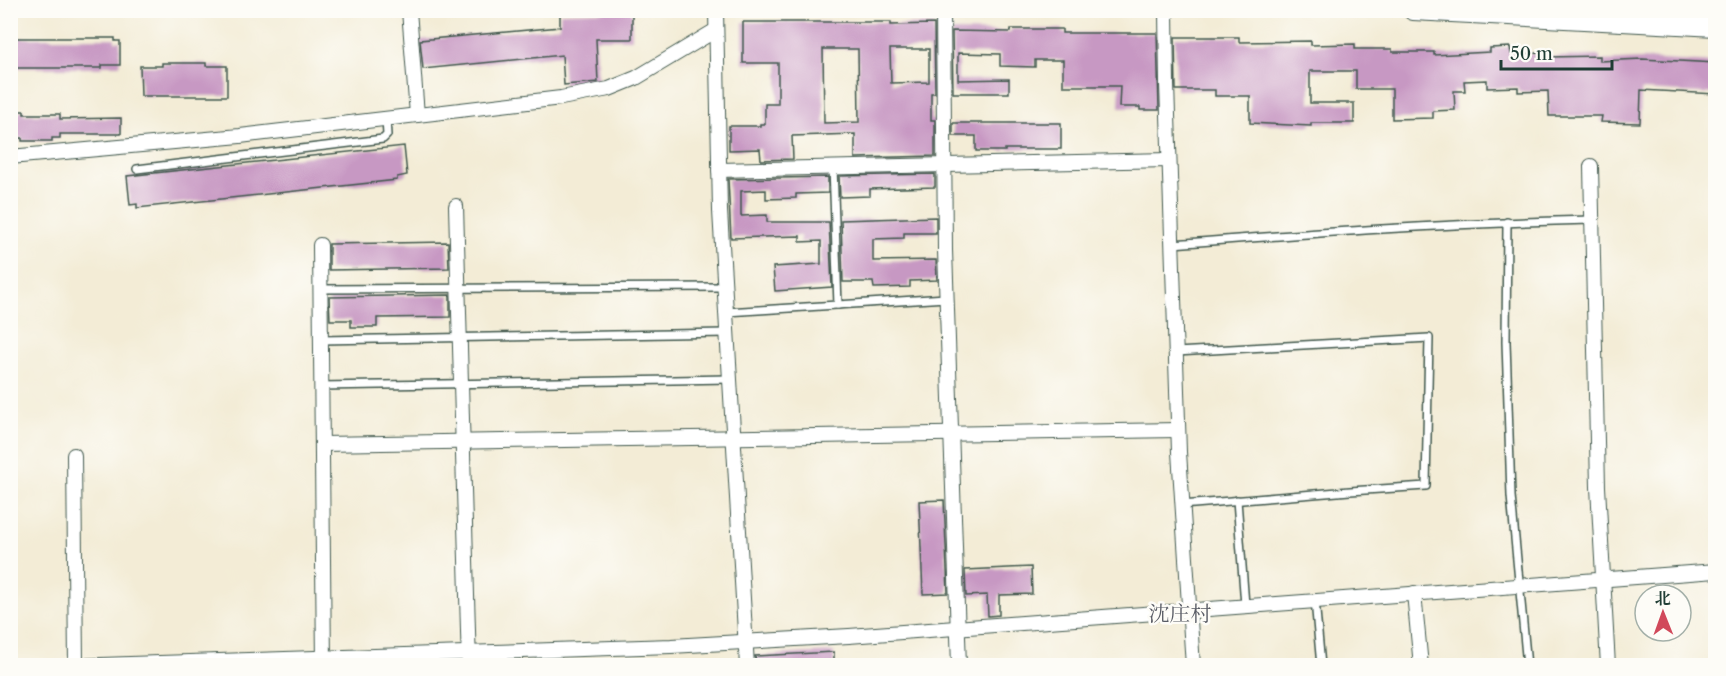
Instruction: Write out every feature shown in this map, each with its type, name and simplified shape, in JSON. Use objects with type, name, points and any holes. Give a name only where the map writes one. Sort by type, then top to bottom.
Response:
[{"type":"main road","points":[[1413,10],[1716,26]]},
{"type":"street","points":[[409,10],[417,115]]},
{"type":"street","points":[[716,10],[719,170],[747,666]]},
{"type":"street","points":[[943,10],[946,298],[959,666]]},
{"type":"street","points":[[1166,10],[1178,430],[1193,666]]},
{"type":"street","points":[[10,157],[240,136],[561,98],[609,89],[636,78],[716,30]]},
{"type":"street","points":[[719,170],[1169,160]]},
{"type":"street","points":[[1591,166],[1598,488],[1608,666]]},
{"type":"street","points":[[456,206],[469,659]]},
{"type":"street","points":[[320,245],[324,661]]},
{"type":"street","points":[[322,444],[1178,430]]},
{"type":"street","points":[[74,455],[76,665]]},
{"type":"street","points":[[71,666],[469,659],[958,627],[1716,571]]},
{"type":"street","points":[[1414,593],[1421,666]]},
{"type":"lane","points":[[137,169],[383,139],[387,135],[386,119]]},
{"type":"lane","points":[[833,167],[838,305]]},
{"type":"lane","points":[[1172,244],[1403,227],[1592,220]]},
{"type":"lane","points":[[1506,222],[1506,342],[1511,496],[1527,666]]},
{"type":"lane","points":[[320,289],[725,287]]},
{"type":"lane","points":[[726,312],[946,298]]},
{"type":"lane","points":[[321,340],[728,333]]},
{"type":"lane","points":[[1176,352],[1429,338],[1426,486],[1182,505]]},
{"type":"lane","points":[[321,386],[730,379]]},
{"type":"lane","points":[[1237,500],[1245,605]]},
{"type":"lane","points":[[1316,600],[1321,666]]},
{"type":"building","points":[[632,11],[632,39],[596,39],[598,82],[564,85],[562,55],[423,69],[420,40],[560,27],[560,13]]},
{"type":"building","points":[[743,22],[934,24],[935,93],[931,93],[931,120],[935,120],[935,156],[855,158],[855,134],[792,136],[793,159],[761,160],[760,149],[729,150],[729,126],[765,124],[765,104],[778,104],[778,63],[743,63]],"holes":[[[823,49],[858,49],[859,122],[824,123]],[[890,49],[929,49],[929,82],[891,83]]]},
{"type":"building","points":[[1011,29],[1062,29],[1062,33],[1157,33],[1159,110],[1119,107],[1120,86],[1063,86],[1063,60],[1035,60],[1035,67],[1000,66],[1000,54],[958,53],[958,80],[1009,79],[1009,93],[953,93],[952,31],[1011,32]]},
{"type":"building","points":[[1175,37],[1239,37],[1239,42],[1311,41],[1311,45],[1355,44],[1355,49],[1434,52],[1434,55],[1490,52],[1490,48],[1510,47],[1511,54],[1548,53],[1548,57],[1600,56],[1600,61],[1642,59],[1716,63],[1716,94],[1641,90],[1640,123],[1601,122],[1602,116],[1549,116],[1548,91],[1518,92],[1518,87],[1487,88],[1487,80],[1464,81],[1465,91],[1454,91],[1455,110],[1433,111],[1433,118],[1392,119],[1392,89],[1356,89],[1356,71],[1310,71],[1310,103],[1354,103],[1354,123],[1311,123],[1311,126],[1250,123],[1250,96],[1215,96],[1215,90],[1176,90]]},
{"type":"building","points":[[10,38],[115,38],[115,41],[120,41],[120,65],[102,65],[102,68],[10,68]]},
{"type":"building","points":[[162,63],[206,63],[206,66],[227,66],[227,96],[141,96],[140,66],[162,66]]},
{"type":"building","points":[[10,111],[24,111],[24,114],[60,114],[60,119],[121,118],[121,134],[60,134],[60,138],[52,138],[52,141],[22,141],[22,138],[10,138]]},
{"type":"building","points":[[953,123],[1061,123],[1061,149],[976,151],[976,136],[953,136]]},
{"type":"building","points":[[404,146],[407,175],[397,177],[397,180],[137,208],[137,204],[130,205],[127,176]]},
{"type":"building","points":[[935,174],[935,187],[870,189],[870,196],[840,197],[839,176]]},
{"type":"building","points":[[828,177],[828,193],[796,194],[796,198],[766,199],[766,190],[741,191],[741,216],[767,215],[767,222],[829,222],[832,287],[775,291],[773,267],[821,264],[821,241],[800,242],[800,236],[731,238],[728,179]]},
{"type":"building","points":[[936,217],[936,233],[904,233],[904,238],[873,239],[873,261],[936,260],[937,280],[910,281],[910,287],[874,288],[873,282],[843,282],[841,220]]},
{"type":"building","points":[[448,242],[449,268],[329,270],[329,244]]},
{"type":"building","points":[[450,295],[450,317],[377,318],[377,327],[351,327],[351,320],[330,320],[329,297]]},
{"type":"building","points":[[944,500],[948,593],[923,594],[919,501]]},
{"type":"building","points":[[1031,567],[1032,594],[999,595],[999,615],[988,616],[987,595],[966,596],[965,570]]},
{"type":"building","points":[[834,652],[834,666],[756,666],[755,656]]},
{"type":"district","name":"沈庄村","points":[[1180,613]]}]
